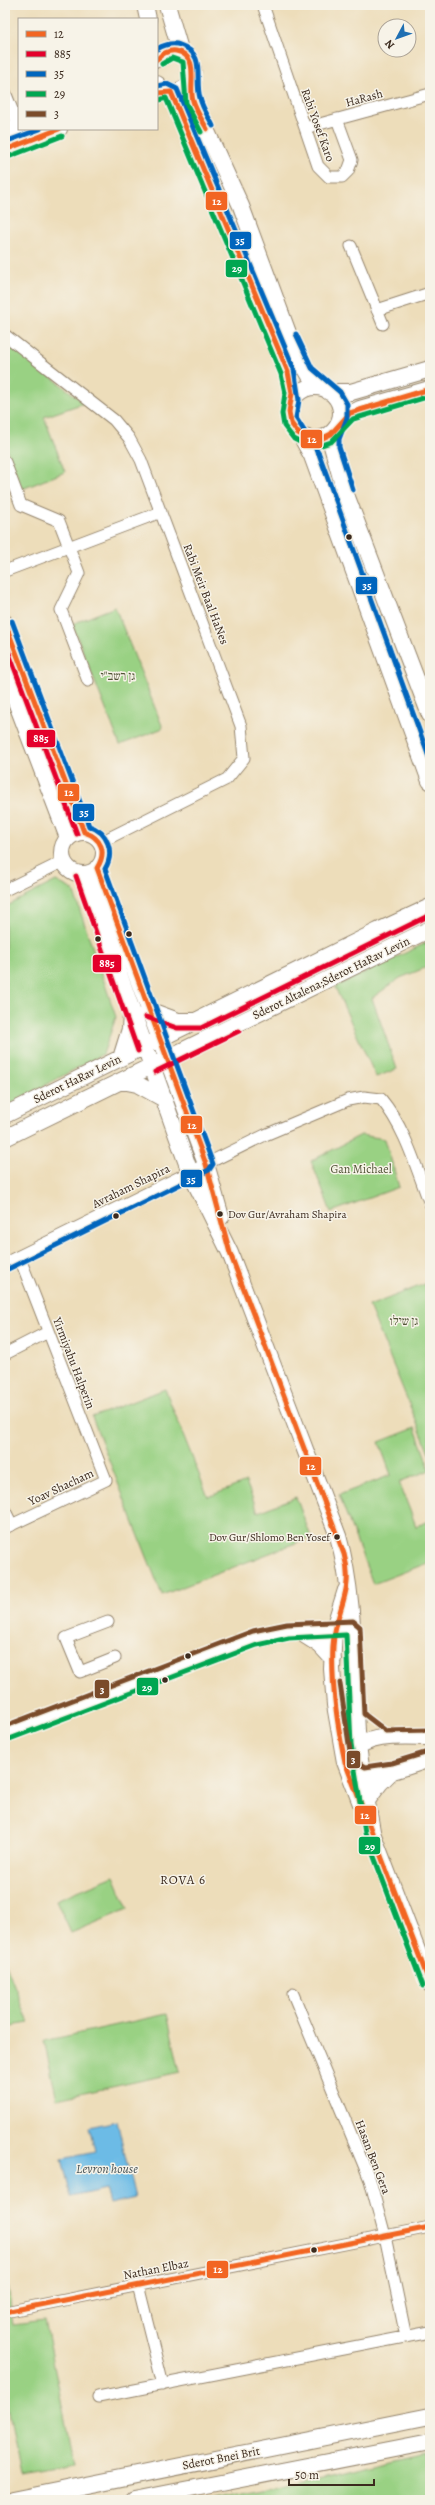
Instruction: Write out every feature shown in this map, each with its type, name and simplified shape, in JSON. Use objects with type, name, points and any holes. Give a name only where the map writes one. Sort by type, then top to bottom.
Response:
[{"type":"street","points":[[145,5],[148,18]]},
{"type":"street","points":[[167,5],[182,53],[192,63],[194,72],[191,81],[183,90],[163,90],[288,372],[292,400],[289,419],[292,426],[301,436],[312,456],[430,781]]},
{"type":"street","name":"Rabi Yosef Karo","points":[[263,5],[318,166],[322,173],[329,177],[342,177],[348,171],[352,160],[337,119]]},
{"type":"street","points":[[158,58],[165,52],[182,53]]},
{"type":"street","points":[[191,81],[194,101],[241,206],[294,349],[306,370],[340,407],[332,446],[346,492],[430,715]]},
{"type":"street","points":[[5,92],[18,125]]},
{"type":"street","name":"HaRash","points":[[305,128],[430,94]]},
{"type":"street","points":[[5,131],[20,130]]},
{"type":"street","points":[[5,150],[20,130]]},
{"type":"street","points":[[351,246],[383,324]]},
{"type":"street","points":[[377,310],[430,294]]},
{"type":"street","name":"Rabi Meir Baal HaNes","points":[[5,335],[119,426],[129,438],[141,460],[237,711],[241,726],[244,758],[227,778],[101,842]]},
{"type":"street","points":[[292,400],[308,388],[351,392],[430,369]]},
{"type":"street","points":[[301,436],[318,439],[360,409],[430,388]]},
{"type":"street","points":[[5,462],[21,505],[59,521],[79,573],[61,610],[88,681]]},
{"type":"street","points":[[5,571],[161,512]]},
{"type":"street","points":[[5,623],[84,832]]},
{"type":"street","points":[[5,673],[68,838]]},
{"type":"street","points":[[84,832],[90,833],[101,842],[104,856],[90,871],[71,870],[64,861],[62,849],[68,838],[84,832]]},
{"type":"street","points":[[5,890],[64,861]]},
{"type":"street","points":[[90,871],[131,1008],[190,1172],[230,1253],[338,1536],[347,1570],[352,1628],[358,1745],[366,1802],[372,1831]]},
{"type":"street","points":[[90,871],[160,1040],[206,1164],[230,1253]]},
{"type":"street","name":"Sderot HaRav Levin","points":[[5,1115],[160,1040],[426,907]]},
{"type":"street","name":"Sderot Altalena;Sderot HaRav Levin","points":[[167,1059],[430,929]]},
{"type":"street","points":[[121,1058],[130,1029],[131,1008]]},
{"type":"street","points":[[148,1010],[178,1021],[198,1021]]},
{"type":"street","name":"Sderot HaRav Levin","points":[[5,1138],[167,1059]]},
{"type":"street","points":[[122,1080],[138,1084],[164,1099]]},
{"type":"street","name":"Avraham Shapira","points":[[5,1263],[265,1135],[348,1100],[364,1097],[381,1099],[392,1112],[404,1133],[430,1204]]},
{"type":"street","name":"Yirmiyahu Halperin","points":[[19,1256],[106,1480]]},
{"type":"street","points":[[5,1354],[48,1332]]},
{"type":"street","name":"Yoav Shacham","points":[[8,1527],[106,1480]]},
{"type":"street","points":[[5,1511],[8,1527]]},
{"type":"street","points":[[348,1585],[334,1628],[332,1659],[335,1705],[345,1762],[430,1984]]},
{"type":"street","points":[[108,1622],[66,1638],[80,1672],[115,1658]]},
{"type":"street","points":[[5,1733],[255,1638],[298,1630],[352,1628]]},
{"type":"street","points":[[298,1630],[320,1645],[332,1659]]},
{"type":"street","points":[[357,1718],[384,1738]]},
{"type":"street","points":[[345,1762],[358,1745],[384,1738],[430,1737]]},
{"type":"street","points":[[345,1762],[363,1774],[393,1770],[430,1759]]},
{"type":"street","points":[[366,1802],[380,1783],[393,1770]]},
{"type":"street","name":"Hasan Ben Gera","points":[[293,1994],[370,2180],[385,2236],[406,2337]]},
{"type":"street","name":"Nathan Elbaz","points":[[5,2312],[430,2227]]},
{"type":"street","points":[[138,2286],[163,2385]]},
{"type":"street","points":[[98,2398],[430,2332]]},
{"type":"street","name":"Sderot Bnei Brit","points":[[12,2500],[430,2416]]},
{"type":"street","name":"Sderot Bnei Brit","points":[[134,2500],[430,2442]]},
{"type":"green space","points":[[5,340],[84,403],[44,417],[65,472],[22,489],[5,445]]},
{"type":"green space","name":"גן רשב\"י","points":[[115,607],[163,728],[120,745],[72,624]]},
{"type":"green space","points":[[56,881],[73,890],[116,1017],[103,1054],[5,1107],[5,907]]},
{"type":"green space","points":[[430,941],[430,966],[400,978],[372,998],[397,1069],[376,1077],[335,987]]},
{"type":"green space","name":"Gan Michael","points":[[361,1135],[385,1139],[399,1187],[331,1212],[311,1161]]},
{"type":"green space","name":"גן שילו","points":[[430,1282],[430,1455],[369,1306]]},
{"type":"green space","points":[[165,1389],[208,1497],[246,1482],[258,1512],[296,1497],[311,1537],[162,1595],[92,1417]]},
{"type":"green space","points":[[415,1428],[430,1470],[399,1482],[416,1526],[430,1521],[430,1562],[373,1584],[339,1495],[391,1475],[379,1442]]},
{"type":"green space","points":[[114,1876],[128,1909],[71,1933],[56,1900]]},
{"type":"green space","points":[[5,1962],[29,2023],[5,2027]]},
{"type":"green space","points":[[167,2014],[180,2072],[57,2099],[44,2041]]},
{"type":"green space","points":[[5,2262],[13,2324],[45,2320],[74,2465],[21,2474],[5,2392]]},
{"type":"green space","points":[[430,2452],[430,2500],[210,2500]]},
{"type":"water","name":"Levron house","points":[[117,2121],[135,2198],[110,2204],[106,2189],[71,2197],[62,2159],[95,2152],[89,2127]]},
{"type":"transit line","name":"35","points":[[158,48],[168,44],[177,44],[188,49],[194,54],[197,60],[201,102],[213,126]]},
{"type":"transit line","name":"12","points":[[158,58],[166,53],[176,51],[184,54],[188,59],[192,72],[193,101],[197,112],[207,129]]},
{"type":"transit line","name":"29","points":[[162,64],[172,58],[183,62],[186,103],[201,132]]},
{"type":"transit line","name":"35","points":[[158,86],[167,84],[177,89],[294,369],[299,400],[296,418],[319,454],[430,760]]},
{"type":"transit line","name":"12","points":[[158,93],[171,92],[288,372],[292,393],[289,412],[291,423],[298,433],[309,439],[321,439],[331,434],[350,413],[430,389]]},
{"type":"transit line","name":"29","points":[[159,100],[166,98],[281,374],[285,393],[282,414],[284,426],[294,439],[308,446],[322,445],[331,442],[353,419],[430,396]]},
{"type":"transit line","name":"35","points":[[5,142],[37,130]]},
{"type":"transit line","name":"12","points":[[5,150],[56,130]]},
{"type":"transit line","name":"29","points":[[8,157],[62,136]]},
{"type":"transit line","name":"35","points":[[296,334],[312,368],[340,392],[347,404],[347,418],[339,439],[339,447],[353,490]]},
{"type":"transit line","name":"35","points":[[8,1269],[209,1170],[213,1164],[105,869],[109,856],[108,843],[101,833],[89,826],[12,621]]},
{"type":"transit line","name":"12","points":[[5,623],[84,832],[95,838],[101,846],[102,856],[97,868],[206,1164],[230,1253],[344,1554],[347,1567],[346,1590],[334,1633],[333,1646],[335,1704],[342,1748],[345,1762],[430,1984]]},
{"type":"transit line","name":"885","points":[[5,643],[77,834]]},
{"type":"transit line","name":"885","points":[[76,876],[138,1051]]},
{"type":"transit line","name":"885","points":[[146,1017],[177,1028],[201,1028],[430,915]]},
{"type":"transit line","name":"885","points":[[155,1072],[239,1031]]},
{"type":"transit line","name":"3","points":[[5,1726],[253,1631],[287,1624],[353,1621],[360,1627],[364,1714],[386,1731],[430,1730]]},
{"type":"transit line","name":"29","points":[[7,1740],[257,1645],[289,1638],[346,1635],[351,1745],[365,1833],[423,1986]]},
{"type":"transit line","name":"3","points":[[340,1683],[351,1758],[365,1767],[392,1763],[428,1752]]},
{"type":"transit line","name":"12","points":[[5,2312],[430,2227]]},
{"type":"place","name":"Dov Gur/Avraham Shapira","points":[[220,1214]]},
{"type":"place","name":"Dov Gur/Shlomo Ben Yosef","points":[[337,1537]]},
{"type":"district","name":"ROVA 6","points":[[183,1879]]}]
